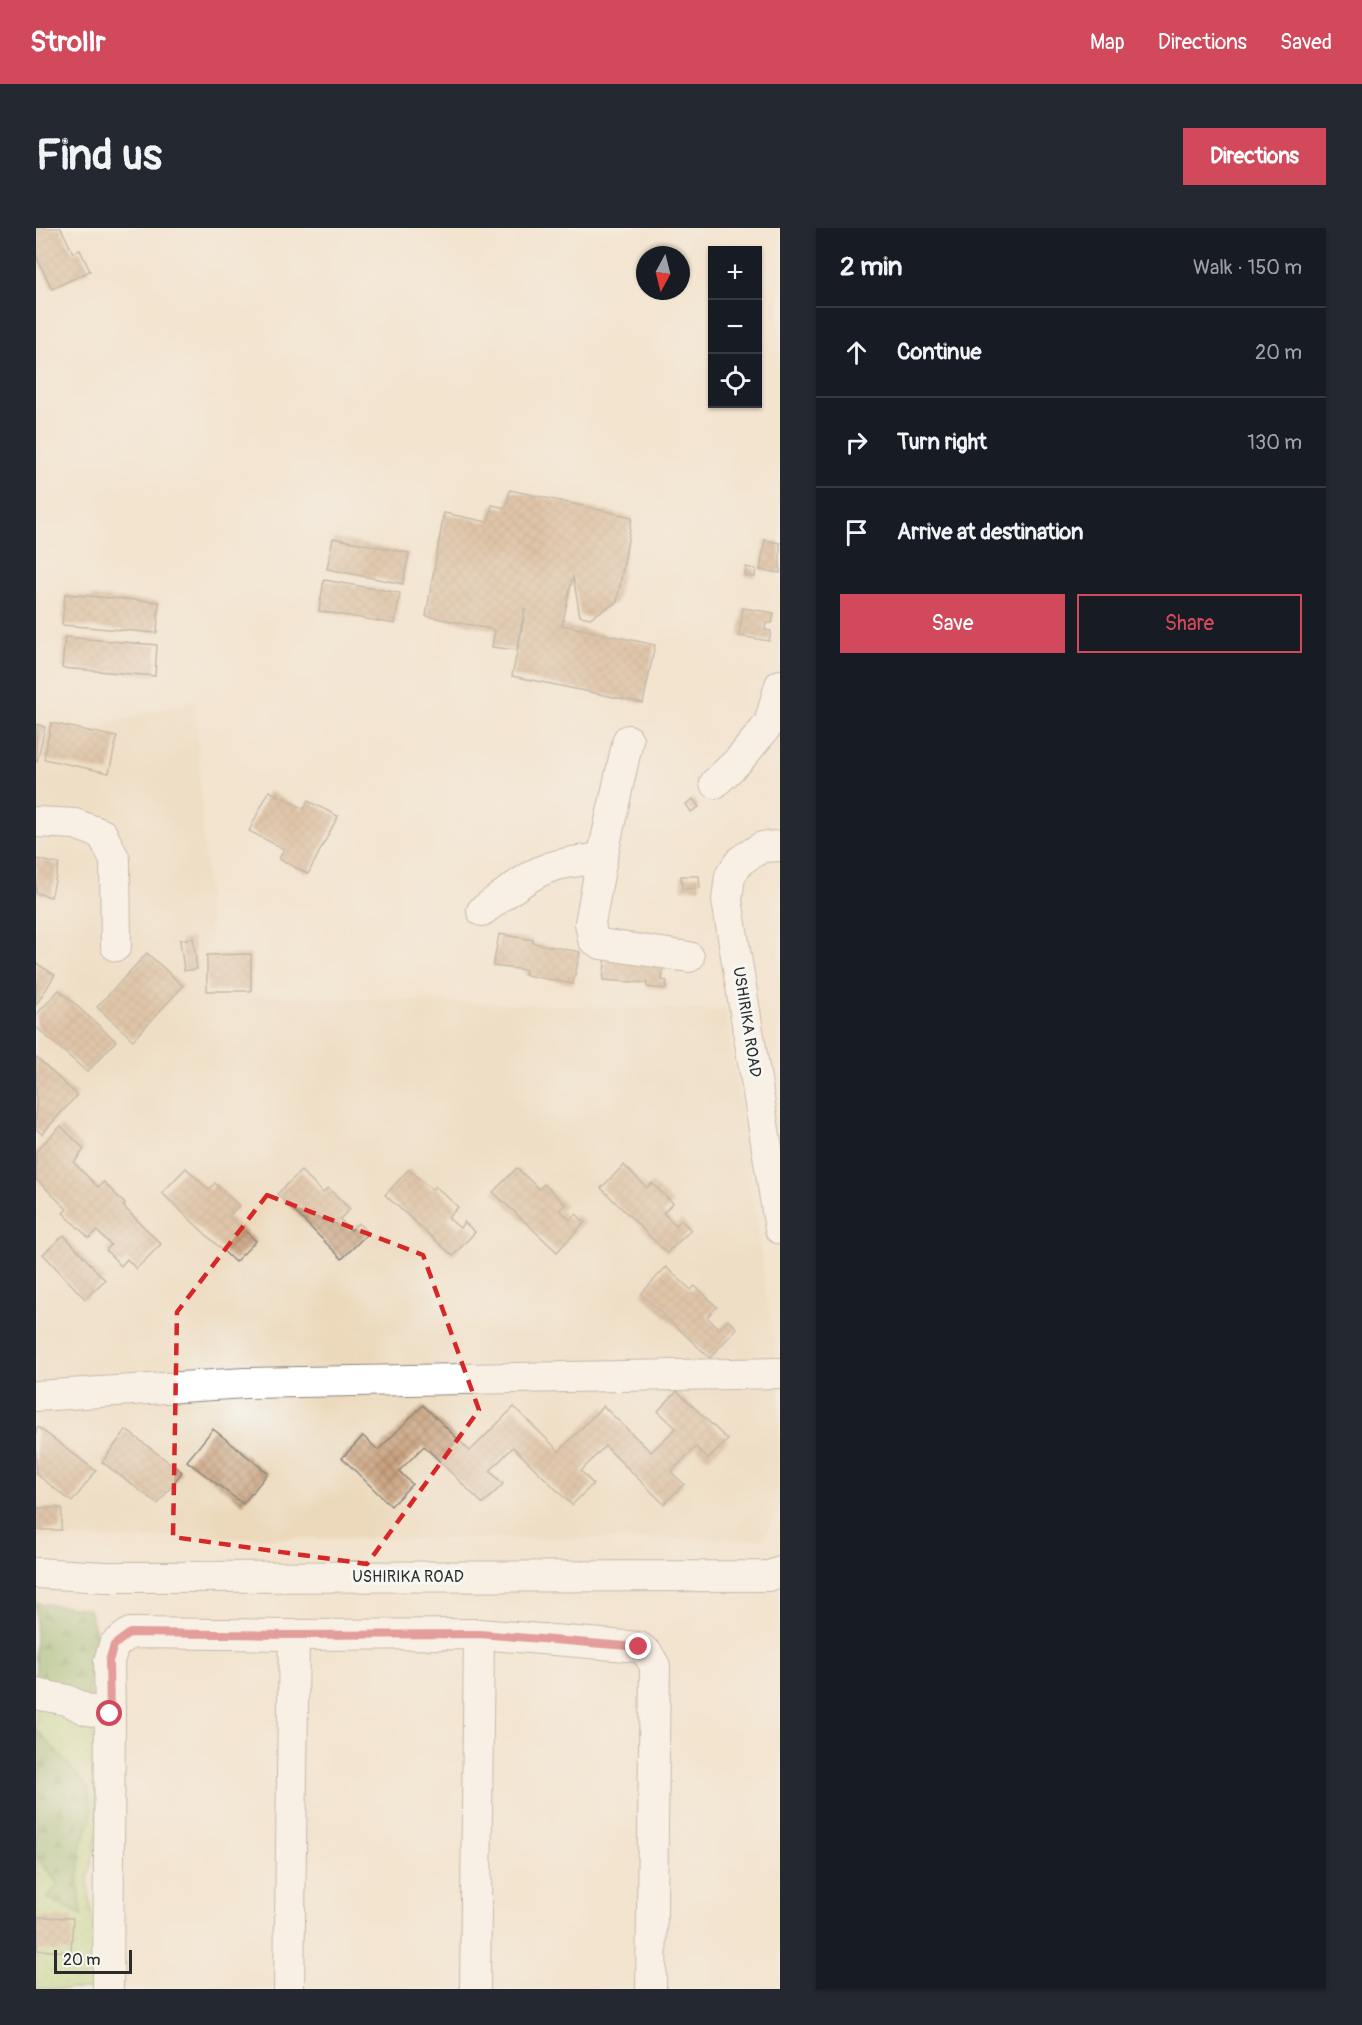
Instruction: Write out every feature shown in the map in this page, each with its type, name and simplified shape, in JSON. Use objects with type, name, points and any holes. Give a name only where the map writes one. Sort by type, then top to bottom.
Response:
[{"type":"street","points":[[715,783],[739,760],[769,724],[780,685]]},
{"type":"street","points":[[628,740],[590,923],[593,939],[601,944],[689,957]]},
{"type":"street","points":[[36,822],[75,824],[102,834],[115,860],[116,946]]},
{"type":"street","name":"USHIRIKA ROAD","points":[[780,846],[762,847],[741,860],[730,876],[727,900],[780,1229]]},
{"type":"street","points":[[482,912],[521,882],[543,870],[569,862],[602,858]]},
{"type":"street","points":[[36,1396],[245,1383],[780,1373]]},
{"type":"street","name":"USHIRIKA ROAD","points":[[36,1573],[140,1577],[769,1576],[780,1572]]},
{"type":"street","points":[[108,1989],[109,1661],[114,1645],[130,1633],[479,1634],[639,1647],[648,1654],[655,1666],[651,1989]]},
{"type":"street","points":[[475,1989],[479,1634]]},
{"type":"street","points":[[288,1989],[294,1635]]},
{"type":"street","points":[[36,1694],[67,1700],[87,1710],[110,1714]]},
{"type":"highlighted area","points":[[267,1195],[423,1255],[479,1410],[367,1564],[173,1537],[177,1312]]},
{"type":"shaded area","points":[[195,699],[214,994],[726,1011],[780,1386],[780,1506],[763,1539],[36,1538],[36,746]]},
{"type":"green space","points":[[36,1603],[89,1609],[99,1643],[89,1681],[91,1702],[36,1684]]},
{"type":"green space","points":[[36,1684],[91,1702],[99,1825],[88,1881],[95,1947],[96,1989],[36,1989]]},
{"type":"green space","points":[[36,1731],[88,1788],[92,1816],[82,1844],[78,1885],[82,1915],[47,1898],[58,1884],[36,1855]]},
{"type":"building","points":[[36,228],[61,228],[73,253],[80,250],[90,271],[52,289],[36,256]]},
{"type":"building","points":[[510,490],[632,517],[617,602],[590,618],[580,616],[573,576],[562,625],[655,645],[643,703],[512,676],[526,610],[524,609],[517,650],[492,647],[495,630],[426,616],[444,513],[488,522],[492,505],[506,508]]},
{"type":"building","points":[[333,538],[409,553],[403,584],[327,569]]},
{"type":"building","points":[[765,540],[780,543],[780,573],[760,570]]},
{"type":"building","points":[[746,567],[756,569],[755,577],[745,576]]},
{"type":"building","points":[[324,580],[400,593],[395,624],[319,611]]},
{"type":"building","points":[[65,594],[159,602],[157,633],[62,625]]},
{"type":"building","points":[[743,608],[774,613],[772,623],[766,623],[765,630],[771,631],[769,641],[739,636]]},
{"type":"building","points":[[65,637],[157,645],[155,676],[62,668]]},
{"type":"building","points":[[51,723],[117,737],[109,773],[44,759]]},
{"type":"building","points":[[36,724],[45,727],[37,762],[36,762]]},
{"type":"building","points":[[269,791],[304,809],[308,801],[338,816],[308,874],[279,859],[284,849],[249,831]]},
{"type":"building","points":[[693,799],[699,807],[691,812],[686,804]]},
{"type":"building","points":[[36,859],[59,864],[51,897],[36,893]]},
{"type":"building","points":[[681,876],[699,876],[700,888],[682,889]]},
{"type":"building","points":[[499,934],[580,952],[573,984],[525,975],[526,970],[493,966]]},
{"type":"building","points":[[193,938],[197,969],[184,971],[180,940]]},
{"type":"building","points":[[607,948],[664,956],[662,980],[667,981],[666,989],[647,987],[647,983],[603,980]]},
{"type":"building","points":[[147,953],[183,986],[133,1040],[97,1007]]},
{"type":"building","points":[[251,954],[251,991],[207,991],[207,955]]},
{"type":"building","points":[[36,963],[55,975],[36,1005]]},
{"type":"building","points":[[59,990],[116,1041],[87,1072],[36,1027],[36,1015]]},
{"type":"building","points":[[36,1057],[77,1095],[42,1134],[36,1129]]},
{"type":"building","points":[[61,1126],[84,1149],[74,1163],[98,1187],[104,1182],[125,1204],[123,1206],[161,1244],[136,1269],[127,1259],[121,1266],[106,1250],[111,1245],[97,1231],[89,1238],[63,1213],[67,1209],[36,1179],[36,1151]]},
{"type":"building","points":[[624,1165],[647,1188],[652,1183],[673,1203],[663,1213],[676,1225],[681,1220],[691,1230],[667,1253],[601,1188]]},
{"type":"building","points":[[186,1168],[209,1190],[215,1183],[239,1206],[229,1216],[256,1241],[235,1262],[162,1193]]},
{"type":"building","points":[[517,1168],[539,1189],[544,1184],[566,1205],[560,1210],[570,1220],[576,1214],[585,1222],[557,1252],[493,1192]]},
{"type":"building","points":[[409,1169],[432,1190],[435,1186],[458,1207],[448,1218],[460,1228],[464,1222],[475,1232],[453,1256],[385,1195]]},
{"type":"building","points":[[301,1171],[323,1193],[328,1188],[350,1209],[340,1219],[351,1230],[358,1223],[368,1233],[342,1259],[277,1194]]},
{"type":"building","points":[[64,1235],[105,1280],[85,1299],[43,1254]]},
{"type":"building","points":[[666,1267],[691,1290],[695,1286],[717,1307],[707,1317],[719,1329],[728,1320],[737,1328],[710,1358],[641,1294]]},
{"type":"building","points":[[677,1391],[728,1440],[708,1459],[696,1447],[671,1472],[684,1484],[664,1504],[605,1446],[581,1471],[593,1484],[572,1505],[513,1447],[490,1471],[503,1484],[483,1504],[424,1446],[399,1471],[412,1484],[391,1506],[342,1458],[363,1436],[378,1450],[423,1405],[470,1451],[514,1407],[559,1451],[603,1406],[651,1452],[676,1428],[658,1411]]},
{"type":"building","points":[[38,1427],[96,1471],[72,1502],[36,1474],[36,1429]]},
{"type":"building","points":[[213,1429],[268,1473],[243,1504],[187,1461]]},
{"type":"building","points":[[126,1430],[182,1472],[158,1504],[102,1462]]},
{"type":"building","points":[[36,1508],[62,1508],[61,1530],[36,1530]]},
{"type":"building","points":[[39,1917],[73,1918],[71,1952],[37,1950]]},
{"type":"route","points":[[110,1714],[109,1661],[114,1645],[130,1633],[479,1634],[639,1647]]}]
